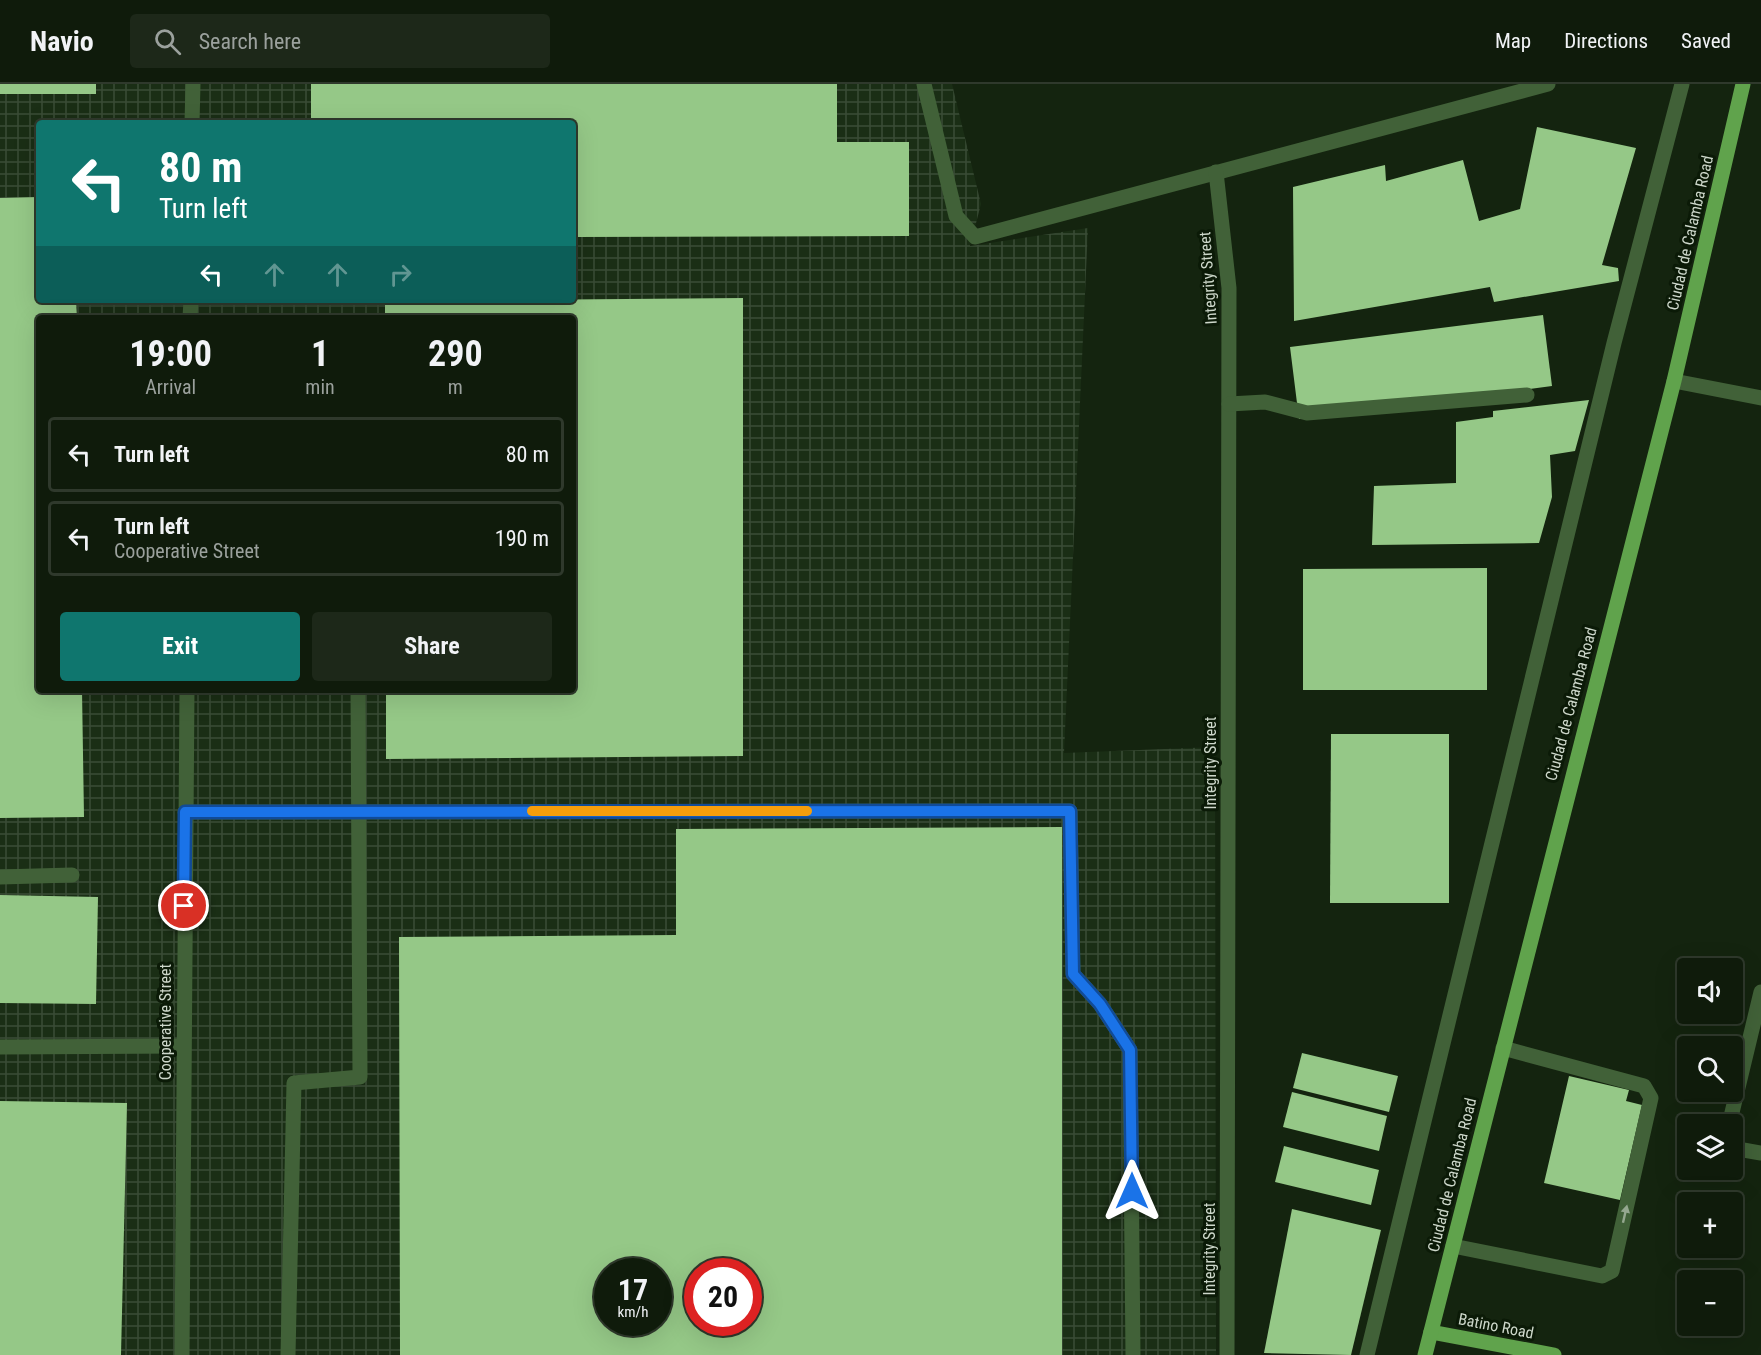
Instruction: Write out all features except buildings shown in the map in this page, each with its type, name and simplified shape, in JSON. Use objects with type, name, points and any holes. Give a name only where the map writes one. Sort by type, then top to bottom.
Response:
[{"type":"main road","name":"Ciudad de Calamba Road","points":[[1425,1355],[1674,381],[1743,84]]},
{"type":"main road","name":"Batino Road","points":[[1431,1332],[1554,1355]]},
{"type":"street","points":[[192,120],[193,84]]},
{"type":"street","points":[[924,84],[956,216],[975,237],[1548,84]]},
{"type":"street","points":[[1367,1355],[1614,344],[1682,84]]},
{"type":"street","name":"Integrity Street","points":[[1216,172],[1229,288],[1227,1355]]},
{"type":"street","points":[[1674,381],[1761,398]]},
{"type":"street","points":[[1229,404],[1265,402],[1308,413],[1527,395]]},
{"type":"street","name":"Cooperative Street","points":[[182,1355],[187,693]]},
{"type":"street","points":[[288,1355],[294,1083],[360,1077],[358,693]]},
{"type":"street","points":[[185,812],[1070,811],[1073,974],[1100,1004],[1130,1050],[1133,1355]]},
{"type":"street","points":[[0,877],[72,875]]},
{"type":"street","points":[[1732,1114],[1758,1019],[1761,992]]},
{"type":"street","points":[[0,1047],[183,1046]]},
{"type":"street","points":[[1453,1246],[1602,1276],[1612,1271],[1651,1098],[1644,1086],[1503,1048]]},
{"type":"street","points":[[1743,1151],[1761,1153]]},
{"type":"shaded area","points":[[0,84],[952,84],[981,204],[970,246],[1088,228],[1064,753],[1215,747],[1216,1355],[0,1355]]},
{"type":"slow traffic","points":[[532,811],[807,811]]},
{"type":"route","points":[[184,906],[185,812],[1070,811],[1073,974],[1100,1004],[1130,1050],[1132,1191]]}]
